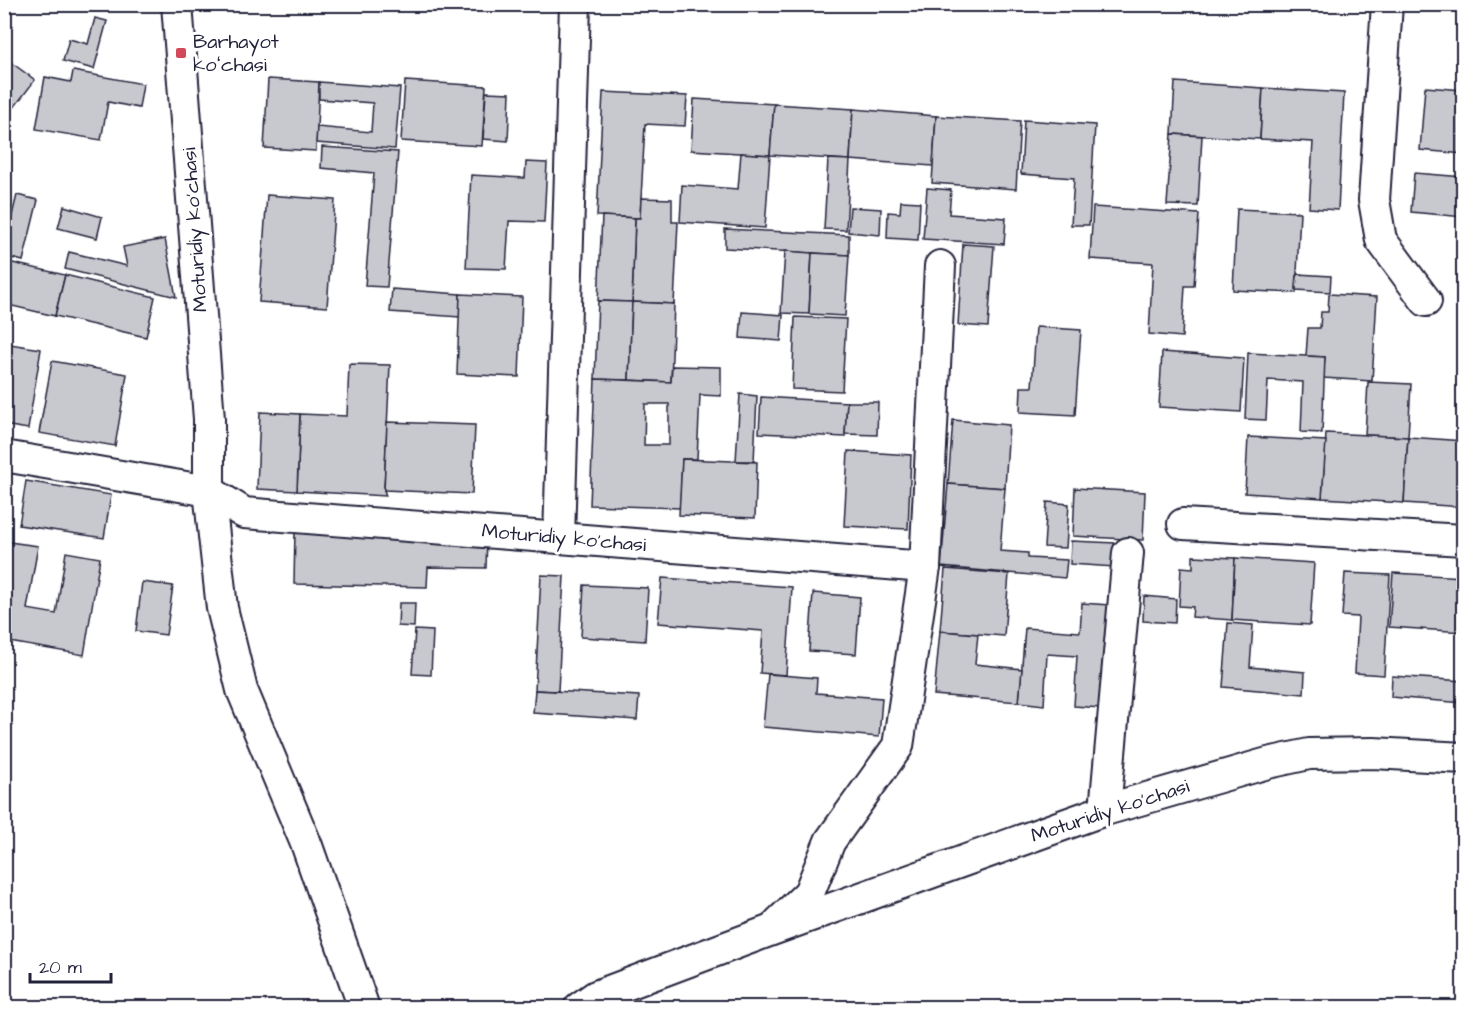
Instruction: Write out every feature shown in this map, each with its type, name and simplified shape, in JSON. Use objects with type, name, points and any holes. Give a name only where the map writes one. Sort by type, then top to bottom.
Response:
[{"type":"street","name":"Moturidiy ko'chasi","points":[[177,4],[209,419],[209,491],[222,608],[242,690],[308,846],[364,1008]]},
{"type":"street","points":[[559,538],[575,4]]},
{"type":"street","points":[[1387,4],[1374,200],[1381,240],[1426,301]]},
{"type":"street","name":"Moturidiy ko'chasi","points":[[770,931],[809,893],[830,841],[898,746],[925,567],[940,266]]},
{"type":"street","name":"Moturidiy ko'chasi","points":[[4,456],[209,491],[244,513],[925,567]]},
{"type":"street","points":[[1183,524],[1464,540]]},
{"type":"street","points":[[1105,810],[1128,553]]},
{"type":"street","name":"Moturidiy ko'chasi","points":[[579,1008],[596,996],[1105,810],[1268,763],[1309,754],[1373,753],[1464,758]]},
{"type":"building","points":[[95,18],[107,21],[94,69],[63,61],[69,39],[88,44]]},
{"type":"building","points":[[9,61],[35,80],[6,118],[4,117],[4,66]]},
{"type":"building","points":[[73,71],[143,84],[139,108],[108,102],[101,140],[36,129],[45,77],[71,82]]},
{"type":"building","points":[[268,79],[319,82],[316,151],[264,148]]},
{"type":"building","points":[[405,81],[486,86],[482,146],[401,141]]},
{"type":"building","points":[[319,82],[400,88],[395,149],[316,143],[317,127],[371,132],[373,103],[319,99]]},
{"type":"building","points":[[1175,82],[1263,88],[1260,139],[1172,134]]},
{"type":"building","points":[[1425,87],[1464,90],[1464,154],[1420,150]]},
{"type":"building","points":[[1263,88],[1344,93],[1338,210],[1309,208],[1313,142],[1260,139]]},
{"type":"building","points":[[486,92],[510,93],[508,141],[483,139]]},
{"type":"building","points":[[603,92],[687,96],[685,126],[645,124],[640,218],[597,216]]},
{"type":"building","points":[[694,99],[774,104],[770,155],[691,150]]},
{"type":"building","points":[[774,104],[853,109],[850,160],[770,155]]},
{"type":"building","points":[[853,109],[936,116],[933,166],[850,160]]},
{"type":"building","points":[[936,116],[1020,121],[1016,189],[932,183]]},
{"type":"building","points":[[1024,120],[1095,125],[1089,225],[1071,225],[1074,178],[1021,174]]},
{"type":"building","points":[[1172,134],[1202,136],[1198,206],[1167,205]]},
{"type":"building","points":[[322,147],[398,152],[387,287],[365,286],[374,173],[321,168]]},
{"type":"building","points":[[741,153],[770,155],[765,228],[680,222],[682,185],[738,189]]},
{"type":"building","points":[[828,159],[850,160],[846,230],[824,229]]},
{"type":"building","points":[[526,162],[547,163],[544,222],[509,221],[506,269],[466,268],[471,175],[525,178]]},
{"type":"building","points":[[1414,173],[1464,177],[1464,217],[1411,212]]},
{"type":"building","points":[[927,188],[951,190],[949,214],[1006,218],[1004,244],[923,239]]},
{"type":"building","points":[[17,195],[38,200],[23,261],[4,256]]},
{"type":"building","points":[[267,195],[335,200],[327,307],[259,302]]},
{"type":"building","points":[[641,198],[672,199],[672,222],[678,222],[674,304],[632,302],[635,218],[640,218]]},
{"type":"building","points":[[901,201],[920,202],[918,240],[887,238],[888,212],[900,213]]},
{"type":"building","points":[[64,206],[102,217],[97,238],[58,228]]},
{"type":"building","points":[[850,207],[881,209],[880,235],[848,232]]},
{"type":"building","points":[[1093,207],[1199,214],[1194,286],[1185,286],[1182,337],[1149,334],[1153,263],[1090,259]]},
{"type":"building","points":[[1237,209],[1300,212],[1296,293],[1233,290]]},
{"type":"building","points":[[602,216],[635,218],[632,302],[598,301]]},
{"type":"building","points":[[725,229],[849,235],[849,255],[725,248]]},
{"type":"building","points":[[165,239],[176,297],[65,269],[69,252],[127,266],[123,247]]},
{"type":"building","points":[[963,244],[994,246],[988,327],[958,325]]},
{"type":"building","points":[[785,251],[812,253],[809,314],[781,313]]},
{"type":"building","points":[[1464,252],[1464,297],[1461,297]]},
{"type":"building","points":[[812,253],[849,255],[845,316],[809,314]]},
{"type":"building","points":[[4,261],[65,275],[55,316],[4,304]]},
{"type":"building","points":[[1297,274],[1331,276],[1330,292],[1296,290]]},
{"type":"building","points":[[65,275],[155,297],[146,337],[55,316]]},
{"type":"building","points":[[392,289],[460,294],[460,317],[390,312]]},
{"type":"building","points":[[460,294],[522,297],[519,377],[457,374]]},
{"type":"building","points":[[1329,294],[1377,297],[1372,381],[1323,378],[1325,357],[1306,356],[1308,328],[1320,328],[1321,312],[1328,312]]},
{"type":"building","points":[[598,301],[632,302],[629,380],[595,379]]},
{"type":"building","points":[[632,302],[674,304],[671,382],[629,380]]},
{"type":"building","points":[[742,312],[783,315],[781,341],[740,338]]},
{"type":"building","points":[[795,317],[846,319],[842,391],[792,389]]},
{"type":"building","points":[[1036,327],[1081,330],[1075,415],[1020,412],[1021,387],[1032,387]]},
{"type":"building","points":[[4,343],[41,349],[28,429],[4,425]]},
{"type":"building","points":[[1162,352],[1244,358],[1241,412],[1159,407]]},
{"type":"building","points":[[1248,353],[1325,357],[1322,433],[1301,432],[1303,382],[1268,380],[1266,420],[1245,419]]},
{"type":"building","points":[[52,361],[127,374],[115,446],[39,433]]},
{"type":"building","points":[[349,364],[390,365],[384,490],[386,496],[297,491],[300,414],[347,416]]},
{"type":"building","points":[[672,366],[721,367],[721,396],[700,395],[697,459],[682,459],[680,508],[590,505],[595,379],[671,382]],"holes":[[[645,404],[669,404],[669,445],[644,445]]]},
{"type":"building","points":[[1368,382],[1411,384],[1408,437],[1365,435]]},
{"type":"building","points":[[740,394],[757,396],[754,461],[736,461]]},
{"type":"building","points":[[761,397],[847,402],[845,437],[759,433]]},
{"type":"building","points":[[847,402],[878,402],[877,435],[845,434]]},
{"type":"building","points":[[260,412],[300,414],[297,491],[257,489]]},
{"type":"building","points":[[953,420],[1009,425],[1005,488],[948,484]]},
{"type":"building","points":[[387,422],[475,425],[472,494],[384,490]]},
{"type":"building","points":[[1326,433],[1408,437],[1404,503],[1322,498]]},
{"type":"building","points":[[1248,437],[1326,441],[1322,498],[1245,493]]},
{"type":"building","points":[[1408,437],[1464,441],[1464,507],[1404,503]]},
{"type":"building","points":[[848,451],[911,455],[908,529],[844,526]]},
{"type":"building","points":[[682,459],[757,462],[755,518],[679,515]]},
{"type":"building","points":[[26,481],[111,495],[104,538],[19,525]]},
{"type":"building","points":[[948,484],[1005,488],[1000,551],[1028,553],[1028,558],[1067,560],[1065,578],[941,567]]},
{"type":"building","points":[[1075,488],[1145,492],[1143,540],[1073,536]]},
{"type":"building","points":[[1047,502],[1069,504],[1066,548],[1044,547]]},
{"type":"building","points":[[295,531],[487,536],[486,568],[428,567],[427,587],[294,584]]},
{"type":"building","points":[[1071,541],[1116,543],[1115,567],[1070,564]]},
{"type":"building","points":[[9,542],[38,546],[27,609],[56,614],[66,552],[100,558],[84,655],[4,641],[4,567]]},
{"type":"building","points":[[1193,556],[1235,558],[1232,620],[1192,617],[1193,607],[1179,606],[1181,567],[1193,568]]},
{"type":"building","points":[[1235,558],[1314,563],[1310,625],[1232,620]]},
{"type":"building","points":[[945,569],[1009,574],[1004,636],[940,631]]},
{"type":"building","points":[[1345,573],[1390,575],[1384,675],[1355,673],[1358,617],[1342,616]]},
{"type":"building","points":[[1393,573],[1464,577],[1464,632],[1389,627]]},
{"type":"building","points":[[541,575],[564,576],[558,691],[535,690]]},
{"type":"building","points":[[662,578],[792,587],[786,675],[760,673],[763,631],[658,623]]},
{"type":"building","points":[[142,582],[173,586],[166,635],[136,631]]},
{"type":"building","points":[[584,585],[648,588],[645,641],[581,637]]},
{"type":"building","points":[[813,593],[860,597],[856,654],[809,651]]},
{"type":"building","points":[[1144,596],[1176,599],[1175,623],[1143,621]]},
{"type":"building","points":[[399,603],[415,603],[414,627],[398,626]]},
{"type":"building","points":[[1082,603],[1109,605],[1101,708],[1074,706],[1077,656],[1047,654],[1044,705],[1019,702],[1025,628],[1080,632]]},
{"type":"building","points":[[1228,623],[1253,625],[1250,667],[1305,672],[1304,694],[1223,687]]},
{"type":"building","points":[[415,630],[433,631],[431,675],[412,674]]},
{"type":"building","points":[[940,631],[978,634],[975,664],[1022,669],[1019,702],[934,695]]},
{"type":"building","points":[[768,674],[817,678],[816,693],[882,698],[879,737],[763,727]]},
{"type":"building","points":[[1392,676],[1464,681],[1464,703],[1391,697]]},
{"type":"building","points":[[535,690],[639,696],[637,720],[533,713]]},
{"type":"place","name":"Barhayot koʻchasi","points":[[181,53]]}]
